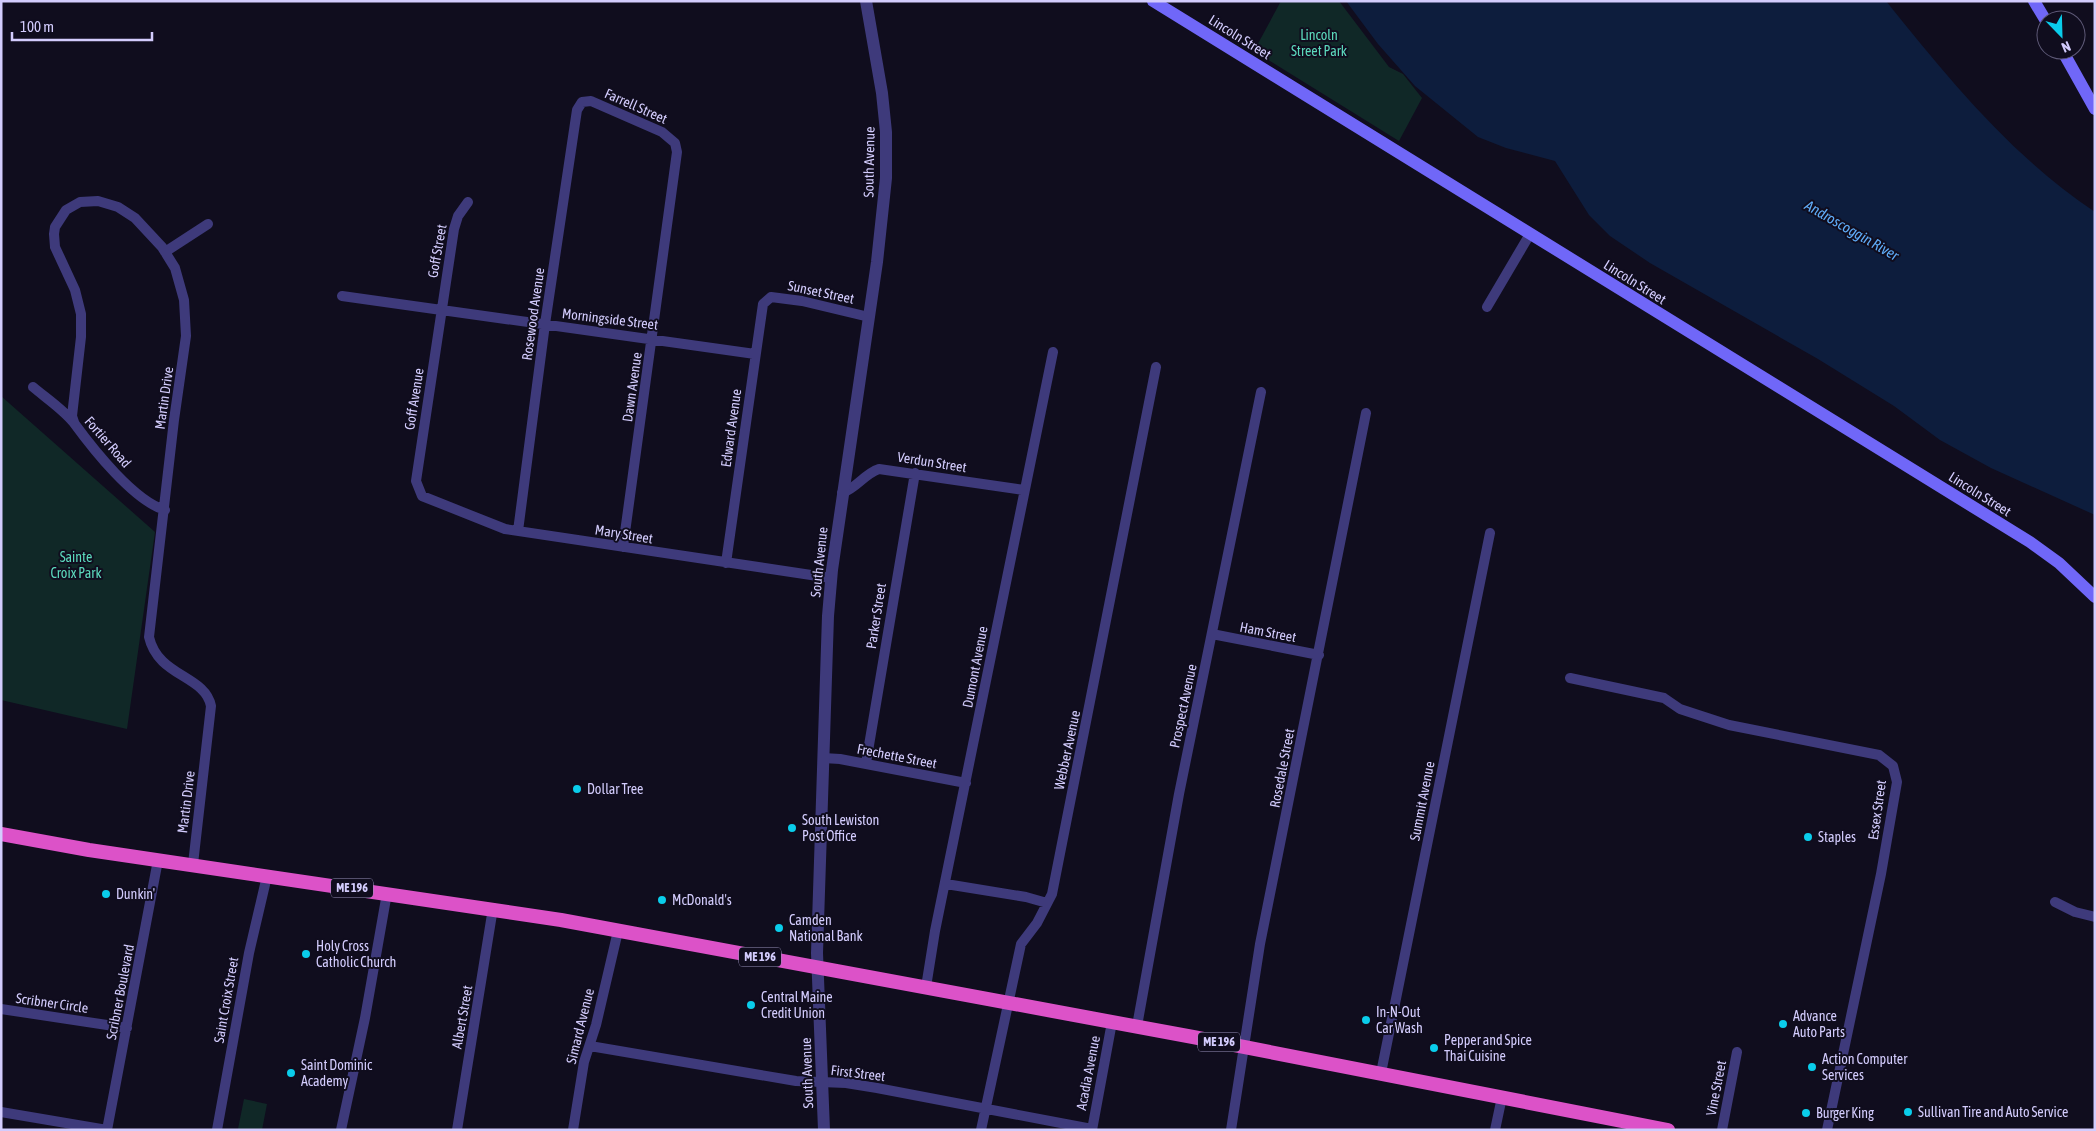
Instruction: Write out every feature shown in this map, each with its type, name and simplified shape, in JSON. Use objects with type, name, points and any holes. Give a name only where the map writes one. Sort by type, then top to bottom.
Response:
[{"type":"highway","name":"ME 196","points":[[1,834],[158,860],[493,908],[618,930],[1381,1073],[1502,1097],[1619,1125],[1668,1130]]},
{"type":"main road","name":"Lincoln Street","points":[[1153,1],[2030,542],[2059,563],[2095,597]]},
{"type":"main road","points":[[2068,60],[2095,109]]},
{"type":"street","name":"South Avenue","points":[[824,1130],[818,969],[823,758],[831,578],[884,203],[886,132],[882,93],[866,1]]},
{"type":"street","name":"Farrell Street","points":[[582,102],[591,101],[662,132],[674,143]]},
{"type":"street","name":"Rosewood Avenue","points":[[518,532],[545,324],[577,110],[582,102]]},
{"type":"street","name":"Dawn Avenue","points":[[623,547],[676,175],[678,152],[674,143]]},
{"type":"street","name":"Martin Drive","points":[[74,422],[72,416],[82,324],[75,290],[54,243],[55,227],[58,220],[73,205],[90,200],[118,207],[135,218],[165,252],[181,286],[186,326],[149,637],[158,658],[166,666],[202,689],[210,699],[211,706],[193,864]]},
{"type":"street","name":"Goff Street","points":[[442,308],[454,229],[458,216],[468,202]]},
{"type":"street","points":[[165,252],[208,224]]},
{"type":"street","points":[[1487,307],[1530,234]]},
{"type":"street","name":"Morningside Street","points":[[342,296],[434,309],[442,308],[755,354]]},
{"type":"street","name":"Sunset Street","points":[[768,298],[802,301],[869,317]]},
{"type":"street","name":"Edward Avenue","points":[[726,563],[762,304],[768,298]]},
{"type":"street","name":"Goff Avenue","points":[[419,493],[416,481],[442,308]]},
{"type":"street","name":"Dumont Avenue","points":[[926,988],[1053,352]]},
{"type":"street","name":"Webber Avenue","points":[[982,1130],[1021,944],[1037,923],[1052,894],[1156,367]]},
{"type":"street","name":"Fortier Road","points":[[33,387],[74,422],[90,444],[145,502],[165,510]]},
{"type":"street","name":"Prospect Avenue","points":[[1136,1026],[1179,794],[1261,392]]},
{"type":"street","name":"Rosedale Street","points":[[1231,1130],[1258,953],[1366,413]]},
{"type":"street","name":"Verdun Street","points":[[842,493],[852,490],[870,472],[879,468],[1024,490]]},
{"type":"street","name":"Parker Street","points":[[866,763],[915,473]]},
{"type":"street","name":"Mary Street","points":[[419,493],[432,502],[518,532],[831,578]]},
{"type":"street","name":"Summit Avenue","points":[[1381,1073],[1490,533]]},
{"type":"street","name":"Ham Street","points":[[1212,634],[1319,655]]},
{"type":"street","name":"Essex Street","points":[[1570,678],[1664,698],[1680,709],[1729,725],[1879,755],[1893,766],[1897,782],[1881,874],[1827,1130]]},
{"type":"street","name":"Frechette Street","points":[[823,758],[866,763],[966,784]]},
{"type":"street","name":"Scribner Boulevard","points":[[107,1130],[158,860]]},
{"type":"street","name":"Saint Croix Street","points":[[216,1130],[249,953],[267,876]]},
{"type":"street","points":[[946,884],[1026,897],[1047,904]]},
{"type":"street","points":[[341,1130],[365,1018],[387,893]]},
{"type":"street","points":[[2055,902],[2075,912],[2095,917]]},
{"type":"street","name":"Albert Street","points":[[457,1130],[493,908]]},
{"type":"street","name":"Simard Avenue","points":[[573,1130],[584,1062],[590,1046],[618,930]]},
{"type":"street","name":"Scribner Circle","points":[[1,1009],[127,1028]]},
{"type":"street","name":"Acadia Avenue","points":[[1092,1129],[1112,1022]]},
{"type":"street","name":"First Street","points":[[590,1046],[796,1081],[846,1083],[1092,1129]]},
{"type":"street","name":"Vine Street","points":[[1722,1130],[1737,1052]]},
{"type":"street","points":[[1495,1130],[1502,1097]]},
{"type":"street","points":[[1,1112],[107,1130]]},
{"type":"green space","name":"Lincoln Street Park","points":[[1281,1],[1339,1],[1389,67],[1403,74],[1422,98],[1399,141],[1254,51]]},
{"type":"green space","name":"Sainte Croix Park","points":[[1,396],[155,532],[127,729],[1,700]]},
{"type":"green space","points":[[244,1099],[267,1104],[262,1130],[238,1129]]},
{"type":"water","name":"Androscoggin River","points":[[1346,1],[1886,1],[1933,59],[1983,115],[2036,166],[2064,190],[2095,212],[2095,515],[1991,468],[1940,440],[1894,406],[1818,359],[1650,263],[1610,236],[1589,215],[1555,161],[1506,148],[1478,137],[1415,86],[1378,44]]},
{"type":"place","name":"Dollar Tree","points":[[577,789]]},
{"type":"place","name":"South Lewiston Post Office","points":[[792,828]]},
{"type":"place","name":"Staples","points":[[1808,837]]},
{"type":"place","name":"Dunkin'","points":[[106,894]]},
{"type":"place","name":"McDonald's","points":[[662,900]]},
{"type":"place","name":"Camden National Bank","points":[[779,928]]},
{"type":"place","name":"Holy Cross Catholic Church","points":[[306,954]]},
{"type":"place","name":"Central Maine Credit Union","points":[[751,1005]]},
{"type":"place","name":"In-N-Out Car Wash","points":[[1366,1020]]},
{"type":"place","name":"Advance Auto Parts","points":[[1783,1024]]},
{"type":"place","name":"Pepper and Spice Thai Cuisine","points":[[1434,1048]]},
{"type":"place","name":"Action Computer Services","points":[[1812,1067]]},
{"type":"place","name":"Saint Dominic Academy","points":[[291,1073]]},
{"type":"place","name":"Sullivan Tire and Auto Service","points":[[1908,1112]]},
{"type":"place","name":"Burger King","points":[[1806,1113]]}]
